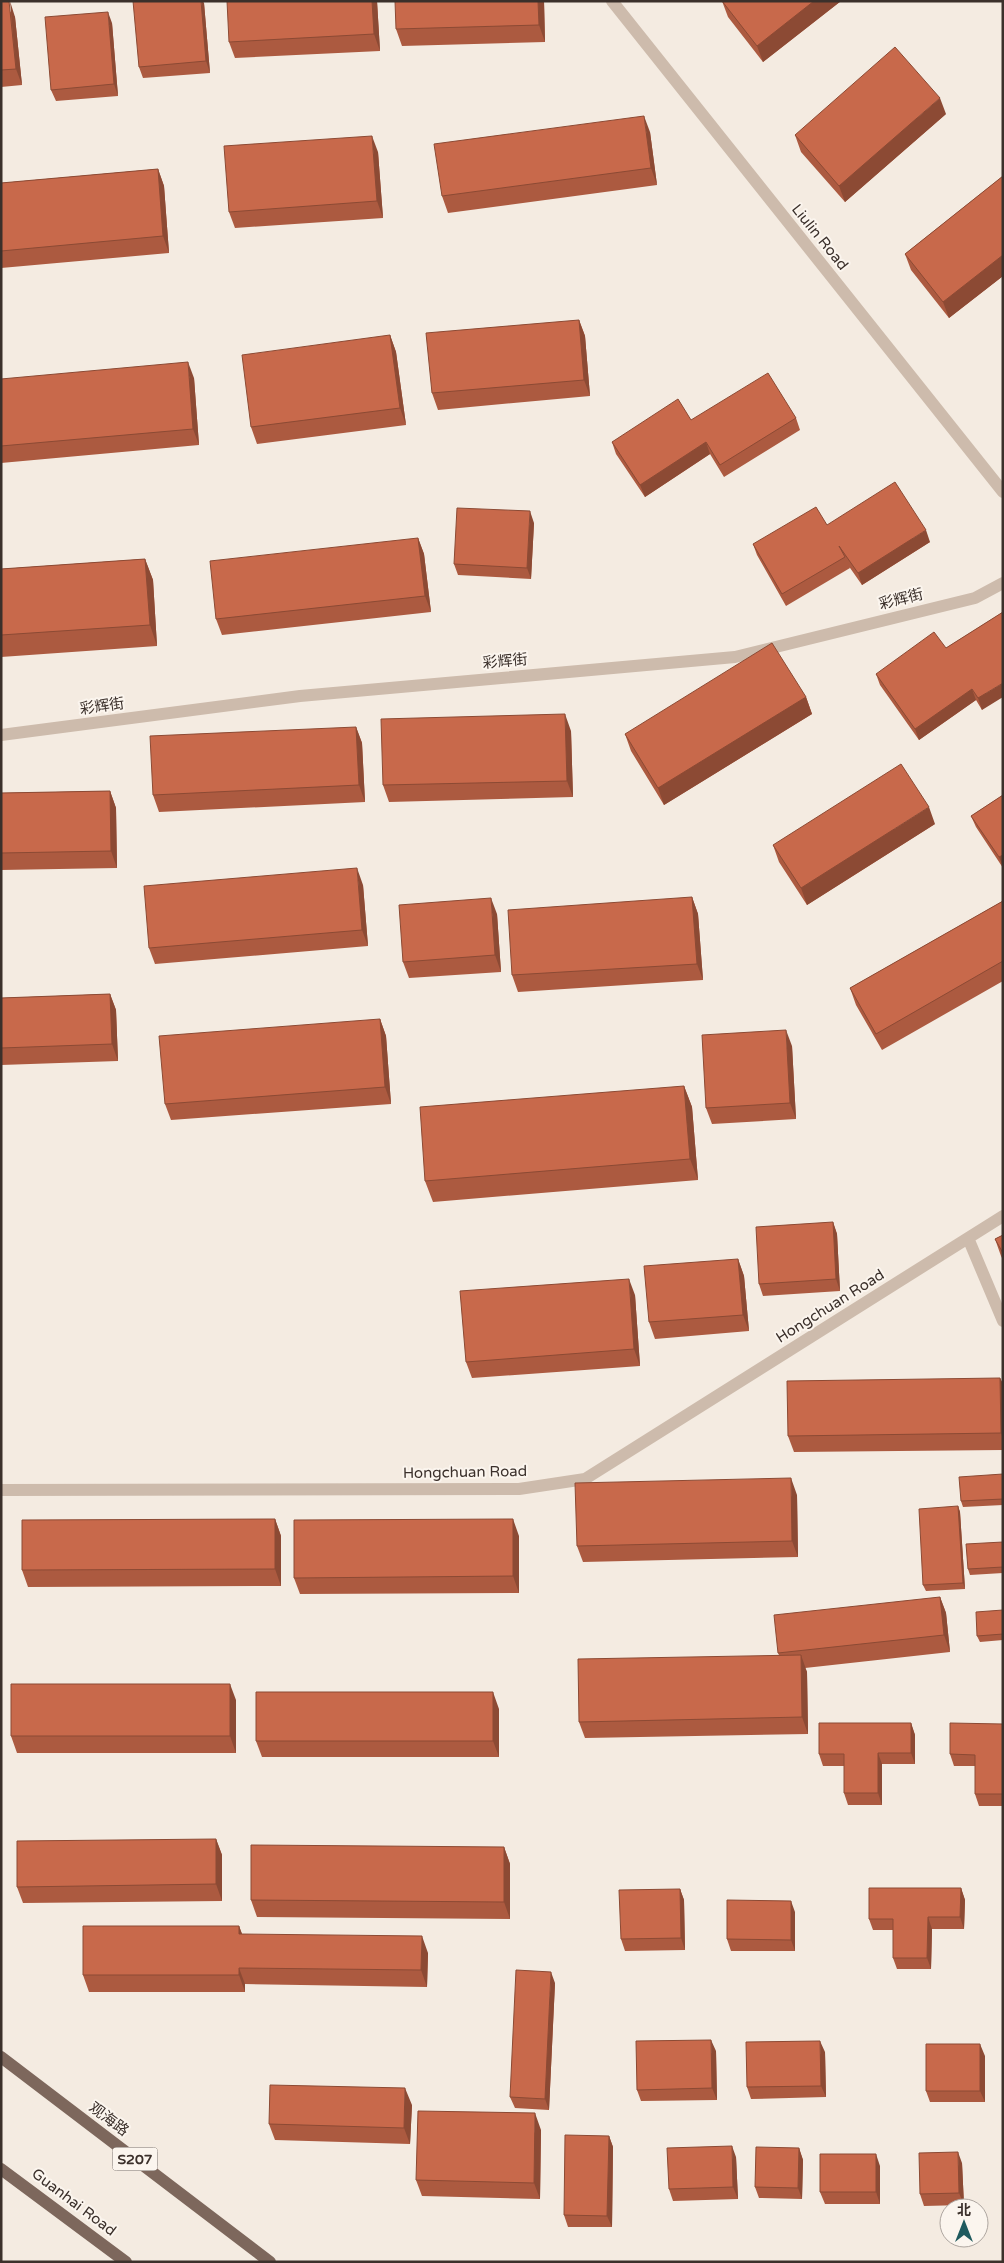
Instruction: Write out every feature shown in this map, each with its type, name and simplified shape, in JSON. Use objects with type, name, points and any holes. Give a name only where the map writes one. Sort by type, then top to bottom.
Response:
[{"type":"main road","name":"观海路","points":[[1,2057],[270,2262]]},
{"type":"main road","name":"Guanhai Road","points":[[1,2169],[126,2262]]},
{"type":"street","name":"Liulin Road","points":[[612,1],[1003,492]]},
{"type":"street","name":"彩辉街","points":[[1,735],[300,696],[735,656],[975,598],[1003,583]]},
{"type":"street","name":"Hongchuan Road","points":[[1,1490],[519,1489],[585,1479],[1003,1216]]},
{"type":"street","points":[[968,1238],[1003,1321]]},
{"type":"building","points":[[1,1],[9,1],[16,69],[1,70]]},
{"type":"building","points":[[133,1],[201,1],[206,61],[139,67]]},
{"type":"building","points":[[227,1],[372,1],[374,34],[229,42]]},
{"type":"building","points":[[395,1],[538,1],[539,25],[396,29]]},
{"type":"building","points":[[722,1],[814,1],[757,46]]},
{"type":"building","points":[[108,12],[114,84],[51,90],[45,17]]},
{"type":"building","points":[[895,47],[940,98],[839,186],[795,135]]},
{"type":"building","points":[[644,116],[651,168],[442,196],[434,144]]},
{"type":"building","points":[[372,136],[377,201],[229,212],[224,146]]},
{"type":"building","points":[[158,169],[163,236],[1,251],[1,183]]},
{"type":"building","points":[[1003,176],[1003,255],[943,302],[905,254]]},
{"type":"building","points":[[579,320],[584,380],[432,393],[426,333]]},
{"type":"building","points":[[390,335],[400,408],[251,427],[242,355]]},
{"type":"building","points":[[188,362],[193,429],[1,446],[1,379]]},
{"type":"building","points":[[768,373],[796,418],[720,465],[706,442],[640,485],[612,442],[678,399],[691,420]]},
{"type":"building","points":[[895,482],[926,530],[858,573],[839,546],[845,557],[782,594],[753,544],[816,507],[827,525]]},
{"type":"building","points":[[457,508],[530,511],[527,568],[454,564]]},
{"type":"building","points":[[418,538],[425,596],[216,619],[210,561]]},
{"type":"building","points":[[145,559],[150,625],[1,635],[1,569]]},
{"type":"building","points":[[1003,612],[1003,683],[978,698],[972,689],[915,729],[876,674],[934,632],[946,648]]},
{"type":"building","points":[[772,643],[806,697],[658,788],[625,734]]},
{"type":"building","points":[[565,714],[567,781],[383,785],[381,719]]},
{"type":"building","points":[[356,727],[359,785],[153,795],[150,736]]},
{"type":"building","points":[[901,764],[929,807],[801,888],[773,845]]},
{"type":"building","points":[[110,791],[111,851],[1,853],[1,793]]},
{"type":"building","points":[[1003,795],[1003,855],[999,857],[971,816]]},
{"type":"building","points":[[357,868],[362,930],[149,948],[144,886]]},
{"type":"building","points":[[692,897],[697,964],[512,975],[508,910]]},
{"type":"building","points":[[491,898],[495,955],[403,962],[399,905]]},
{"type":"building","points":[[1003,901],[1003,961],[876,1034],[850,988]]},
{"type":"building","points":[[110,994],[112,1044],[1,1048],[1,998]]},
{"type":"building","points":[[380,1019],[385,1087],[165,1104],[159,1036]]},
{"type":"building","points":[[786,1030],[790,1103],[706,1108],[702,1035]]},
{"type":"building","points":[[684,1086],[690,1159],[425,1181],[420,1107]]},
{"type":"building","points":[[833,1222],[836,1279],[759,1284],[756,1227]]},
{"type":"building","points":[[1003,1235],[1003,1253],[995,1239]]},
{"type":"building","points":[[738,1259],[743,1315],[649,1322],[644,1266]]},
{"type":"building","points":[[629,1279],[634,1349],[466,1362],[460,1291]]},
{"type":"building","points":[[1000,1378],[1001,1433],[788,1436],[787,1381]]},
{"type":"building","points":[[1003,1474],[1003,1499],[961,1501],[959,1477]]},
{"type":"building","points":[[791,1478],[792,1541],[577,1546],[575,1483]]},
{"type":"building","points":[[958,1506],[963,1583],[923,1585],[919,1509]]},
{"type":"building","points":[[275,1519],[275,1569],[22,1570],[22,1520]]},
{"type":"building","points":[[513,1519],[513,1576],[294,1578],[294,1520]]},
{"type":"building","points":[[1003,1542],[1003,1567],[968,1569],[966,1544]]},
{"type":"building","points":[[940,1597],[944,1635],[778,1653],[774,1615]]},
{"type":"building","points":[[1003,1610],[1003,1634],[977,1636],[976,1612]]},
{"type":"building","points":[[801,1655],[802,1717],[579,1722],[578,1659]]},
{"type":"building","points":[[11,1684],[230,1684],[230,1736],[11,1736]]},
{"type":"building","points":[[256,1692],[493,1692],[493,1741],[256,1741]]},
{"type":"building","points":[[819,1723],[911,1723],[911,1753],[878,1753],[878,1793],[844,1793],[844,1754],[819,1754]]},
{"type":"building","points":[[950,1723],[1003,1724],[1003,1794],[975,1794],[975,1755],[950,1754]]},
{"type":"building","points":[[216,1839],[216,1884],[17,1887],[17,1841]]},
{"type":"building","points":[[251,1845],[504,1847],[504,1902],[251,1900]]},
{"type":"building","points":[[869,1888],[961,1888],[960,1917],[928,1917],[927,1958],[893,1958],[893,1919],[869,1919]]},
{"type":"building","points":[[680,1889],[681,1938],[621,1939],[619,1890]]},
{"type":"building","points":[[727,1900],[791,1901],[791,1940],[727,1939]]},
{"type":"building","points":[[83,1926],[239,1926],[239,1934],[422,1936],[421,1970],[239,1968],[239,1975],[83,1975]]},
{"type":"building","points":[[516,1970],[551,1972],[545,2099],[510,2097]]},
{"type":"building","points":[[711,2040],[712,2088],[637,2090],[636,2041]]},
{"type":"building","points":[[820,2041],[821,2086],[747,2087],[746,2042]]},
{"type":"building","points":[[926,2044],[980,2044],[980,2091],[926,2091]]},
{"type":"building","points":[[270,2085],[405,2088],[404,2128],[269,2124]]},
{"type":"building","points":[[418,2111],[535,2113],[534,2183],[416,2180]]},
{"type":"building","points":[[565,2135],[609,2136],[607,2216],[564,2215]]},
{"type":"building","points":[[732,2146],[733,2187],[669,2189],[667,2148]]},
{"type":"building","points":[[756,2147],[799,2148],[798,2188],[755,2187]]},
{"type":"building","points":[[958,2152],[959,2193],[920,2194],[919,2153]]},
{"type":"building","points":[[820,2154],[876,2154],[876,2192],[820,2192]]}]
